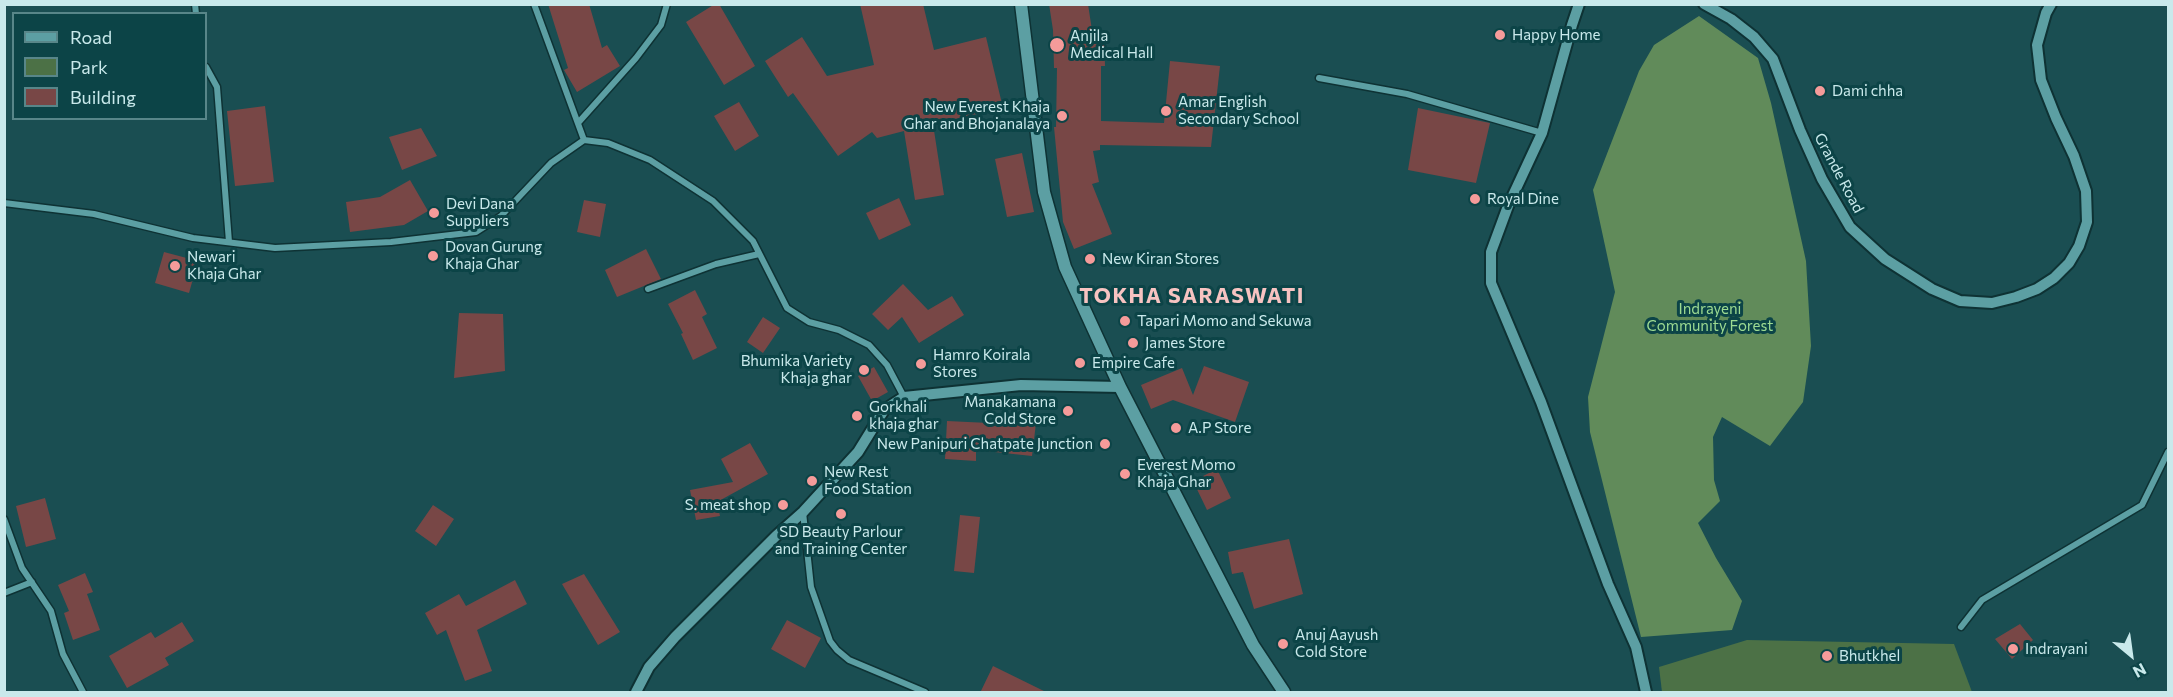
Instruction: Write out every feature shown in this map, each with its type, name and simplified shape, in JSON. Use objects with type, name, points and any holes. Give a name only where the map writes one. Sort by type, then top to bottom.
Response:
[{"type":"main road","points":[[1022,4],[1029,82],[1044,192],[1065,267],[1120,387],[1253,645],[1284,693]]},
{"type":"street","points":[[534,4],[584,140]]},
{"type":"street","points":[[578,123],[636,58],[661,25],[667,4]]},
{"type":"street","points":[[1580,4],[1542,132],[1499,228],[1491,252],[1491,283],[1541,402],[1608,584],[1636,647],[1646,693]]},
{"type":"street","name":"Grande Road","points":[[1704,4],[1731,19],[1754,37],[1773,59],[1800,130],[1822,179],[1850,227],[1885,259],[1932,289],[1960,301],[1992,303],[2037,289],[2054,278],[2069,263],[2079,246],[2087,222],[2086,191],[2074,156],[2041,80],[2037,45],[2046,13],[2051,4]]},
{"type":"street","points":[[207,69],[218,87],[230,242]]},
{"type":"street","points":[[1319,78],[1407,94],[1542,132]]},
{"type":"street","points":[[4,203],[94,214],[193,238],[275,248],[391,242],[476,232],[501,216],[551,163],[584,140],[608,144],[650,160],[713,201],[753,241],[787,308],[808,321],[839,330],[869,345],[887,365],[904,397]]},
{"type":"street","points":[[648,289],[716,264],[759,254]]},
{"type":"street","points":[[636,693],[649,667],[675,637],[803,512],[858,452],[884,410],[904,397],[1022,384],[1120,387]]},
{"type":"street","points":[[1961,627],[1982,600],[2142,505],[2169,452]]},
{"type":"street","points":[[803,512],[811,587],[830,641],[849,660],[925,693]]},
{"type":"street","points":[[4,519],[22,568],[51,611],[63,654],[83,693]]},
{"type":"street","points":[[4,592],[32,582]]},
{"type":"green space","name":"Indrayeni Community Forest","points":[[1699,16],[1758,58],[1771,103],[1806,261],[1811,346],[1803,402],[1770,446],[1722,417],[1713,437],[1714,480],[1720,501],[1698,523],[1742,601],[1732,630],[1641,637],[1590,432],[1588,397],[1615,292],[1593,190],[1639,71],[1654,45]]},
{"type":"green space","name":"Bhutkhel","points":[[1747,640],[1954,644],[1972,692],[1662,692],[1659,667]]},
{"type":"building","points":[[548,4],[589,4],[602,48],[607,45],[620,66],[577,92],[564,70],[568,68]]},
{"type":"building","points":[[715,4],[719,4],[755,66],[724,85],[686,22]]},
{"type":"building","points":[[860,4],[923,4],[934,50],[986,37],[1003,108],[933,124],[944,195],[915,200],[904,131],[877,138],[872,132],[838,156],[793,93],[788,97],[765,61],[802,37],[827,76],[874,65]]},
{"type":"building","points":[[1049,4],[1088,4],[1093,37],[1104,36],[1105,66],[1101,66],[1101,121],[1164,123],[1170,61],[1220,66],[1211,147],[1100,145],[1100,150],[1093,151],[1099,182],[1092,184],[1112,234],[1074,249],[1063,222],[1054,127],[1056,127],[1057,68],[1054,68],[1053,30]]},
{"type":"building","points":[[739,102],[759,136],[735,151],[714,116]]},
{"type":"building","points":[[265,106],[274,182],[235,186],[227,111]]},
{"type":"building","points":[[1418,108],[1490,123],[1476,183],[1408,170]]},
{"type":"building","points":[[421,128],[437,156],[402,170],[389,137]]},
{"type":"building","points":[[1022,153],[1034,212],[1007,217],[995,159]]},
{"type":"building","points":[[410,180],[428,211],[404,225],[350,232],[346,202],[380,197]]},
{"type":"building","points":[[899,198],[911,225],[879,240],[866,213]]},
{"type":"building","points":[[584,200],[606,204],[600,237],[577,232]]},
{"type":"building","points":[[646,249],[661,279],[617,297],[605,270]]},
{"type":"building","points":[[164,252],[198,261],[189,293],[155,283]]},
{"type":"building","points":[[903,284],[928,310],[952,296],[964,315],[919,343],[902,317],[888,330],[872,314]]},
{"type":"building","points":[[695,290],[707,314],[702,317],[717,348],[693,360],[681,334],[683,333],[668,304]]},
{"type":"building","points":[[459,313],[503,314],[505,371],[454,378]]},
{"type":"building","points":[[763,317],[780,328],[763,353],[747,342]]},
{"type":"building","points":[[1204,366],[1249,382],[1235,422],[1173,400],[1151,409],[1141,385],[1182,368],[1193,395]]},
{"type":"building","points":[[874,367],[888,392],[872,401],[858,376]]},
{"type":"building","points":[[1012,412],[1037,415],[1032,456],[976,450],[976,461],[945,459],[947,421],[1010,424]]},
{"type":"building","points":[[750,443],[768,474],[717,502],[720,516],[696,520],[690,490],[733,482],[721,459]]},
{"type":"building","points":[[1217,469],[1231,498],[1207,510],[1193,481]]},
{"type":"building","points":[[45,498],[56,539],[26,547],[16,506]]},
{"type":"building","points":[[433,505],[454,519],[436,546],[415,531]]},
{"type":"building","points":[[960,515],[980,517],[974,573],[954,571]]},
{"type":"building","points":[[1289,539],[1303,594],[1254,609],[1243,572],[1232,574],[1228,552]]},
{"type":"building","points":[[85,573],[93,592],[87,594],[100,630],[73,640],[64,613],[69,611],[58,585]]},
{"type":"building","points":[[584,574],[620,632],[598,645],[562,584]]},
{"type":"building","points":[[515,580],[527,604],[477,630],[492,671],[465,681],[446,630],[437,635],[425,613],[459,594],[466,606]]},
{"type":"building","points":[[787,620],[821,638],[805,668],[771,649]]},
{"type":"building","points":[[182,622],[194,641],[165,658],[169,665],[127,688],[109,656],[151,632],[155,638]]},
{"type":"building","name":"Indrayani","points":[[2020,624],[2033,640],[2012,659],[1995,639]]},
{"type":"building","points":[[993,666],[1048,693],[980,693]]},
{"type":"place","name":"Happy Home","points":[[1500,35]]},
{"type":"place","name":"Anjila Medical Hall","points":[[1057,45]]},
{"type":"place","name":"Dami chha","points":[[1820,91]]},
{"type":"place","name":"Amar English Secondary School","points":[[1166,111]]},
{"type":"place","name":"New Everest Khaja Ghar and Bhojanalaya","points":[[1062,116]]},
{"type":"place","name":"Royal Dine","points":[[1475,199]]},
{"type":"place","name":"Devi Dana Suppliers","points":[[434,213]]},
{"type":"place","name":"Dovan Gurung Khaja Ghar","points":[[433,256]]},
{"type":"place","name":"New Kiran Stores","points":[[1090,259]]},
{"type":"place","name":"Newari Khaja Ghar","points":[[175,266]]},
{"type":"place","name":"Tapari Momo and Sekuwa","points":[[1125,321]]},
{"type":"place","name":"James Store","points":[[1133,343]]},
{"type":"place","name":"Empire Cafe","points":[[1080,363]]},
{"type":"place","name":"Hamro Koirala Stores","points":[[921,364]]},
{"type":"place","name":"Bhumika Variety Khaja ghar","points":[[864,370]]},
{"type":"place","name":"Manakamana Cold Store","points":[[1068,411]]},
{"type":"place","name":"Gorkhali khaja ghar","points":[[857,416]]},
{"type":"place","name":"A.P Store","points":[[1176,428]]},
{"type":"place","name":"New Panipuri Chatpate Junction","points":[[1105,444]]},
{"type":"place","name":"Everest Momo Khaja Ghar","points":[[1125,474]]},
{"type":"place","name":"New Rest Food Station","points":[[812,481]]},
{"type":"place","name":"S. meat shop","points":[[783,505]]},
{"type":"place","name":"SD Beauty Parlour and Training Center","points":[[841,514]]},
{"type":"place","name":"Anuj Aayush Cold Store","points":[[1283,644]]},
{"type":"place","name":"Indrayani","points":[[2013,649]]},
{"type":"place","name":"Bhutkhel","points":[[1827,656]]},
{"type":"district","name":"TOKHA SARASWATI","points":[[1192,296]]}]
